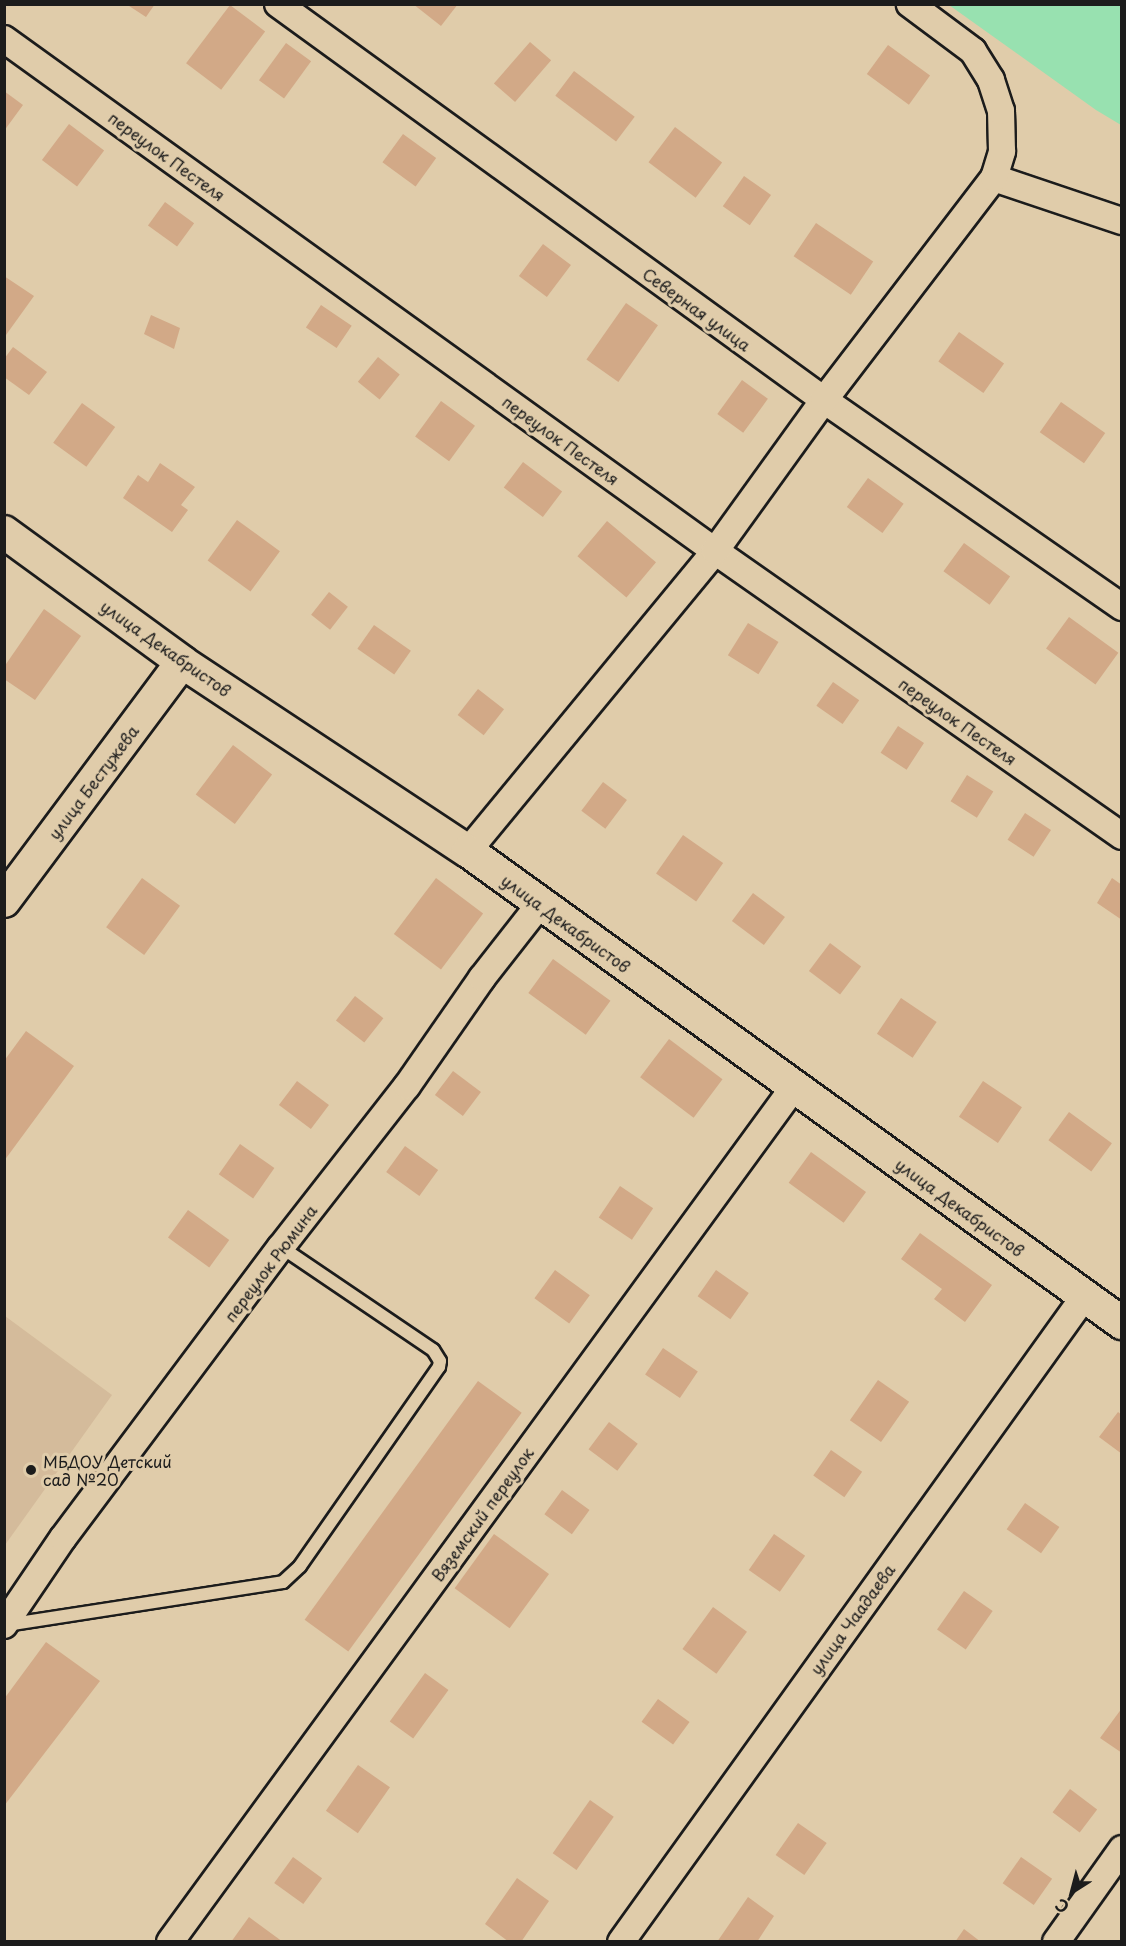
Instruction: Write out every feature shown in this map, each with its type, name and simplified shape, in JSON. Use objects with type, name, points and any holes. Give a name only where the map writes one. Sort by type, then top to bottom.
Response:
[{"type":"street","name":"Северная улица","points":[[278,4],[824,400],[1122,607]]},
{"type":"street","points":[[468,851],[715,551],[824,400],[994,178],[1002,151],[1001,111],[991,80],[973,51],[910,4]]},
{"type":"street","name":"переулок Пестеля","points":[[4,39],[715,551],[1122,836]]},
{"type":"street","points":[[994,178],[1122,221]]},
{"type":"street","name":"улица Декабристов","points":[[4,532],[182,662],[468,851],[1122,1323]]},
{"type":"street","name":"улица Бестужева","points":[[4,901],[182,662]]},
{"type":"street","name":"переулок Рюмина","points":[[5,1625],[70,1528],[281,1247],[407,1086],[482,978],[540,904]]},
{"type":"street","name":"Вяземский переулок","points":[[170,1941],[794,1087]]},
{"type":"street","name":"улица Чаадаева","points":[[621,1941],[1084,1297]]},
{"type":"street","points":[[1056,1941],[1122,1849]]},
{"type":"lane","points":[[5,1625],[283,1582],[300,1566],[439,1367],[440,1361],[433,1350],[281,1247]]},
{"type":"shaded area","name":"МБДОУ Детский сад №20","points":[[5,1316],[112,1395],[5,1545]]},
{"type":"green space","points":[[949,5],[1121,5],[1121,125],[1096,110]]},
{"type":"building","points":[[126,4],[155,4],[146,17]]},
{"type":"building","points":[[413,4],[458,4],[441,26]]},
{"type":"building","points":[[230,5],[265,31],[221,90],[186,63]]},
{"type":"building","points":[[530,42],[551,60],[515,102],[494,84]]},
{"type":"building","points":[[286,43],[311,61],[284,98],[259,80]]},
{"type":"building","points":[[888,45],[930,76],[909,105],[867,74]]},
{"type":"building","points":[[574,71],[635,117],[616,141],[555,96]]},
{"type":"building","points":[[4,91],[23,105],[4,131]]},
{"type":"building","points":[[69,124],[104,150],[77,186],[42,160]]},
{"type":"building","points":[[675,127],[722,163],[696,198],[649,162]]},
{"type":"building","points":[[403,134],[436,158],[416,186],[382,162]]},
{"type":"building","points":[[744,176],[771,195],[750,225],[723,206]]},
{"type":"building","points":[[165,202],[194,223],[177,247],[148,225]]},
{"type":"building","points":[[816,223],[873,262],[851,295],[794,256]]},
{"type":"building","points":[[543,244],[571,265],[547,297],[519,276]]},
{"type":"building","points":[[4,276],[34,296],[6,335],[4,334]]},
{"type":"building","points":[[626,303],[658,325],[618,382],[586,360]]},
{"type":"building","points":[[321,305],[352,326],[337,348],[306,327]]},
{"type":"building","points":[[151,315],[180,328],[174,349],[144,334]]},
{"type":"building","points":[[959,332],[1004,364],[983,393],[938,361]]},
{"type":"building","points":[[13,347],[47,372],[29,395],[4,377],[4,359]]},
{"type":"building","points":[[378,357],[400,375],[380,399],[358,382]]},
{"type":"building","points":[[742,380],[768,399],[743,433],[717,414]]},
{"type":"building","points":[[441,401],[475,426],[449,461],[415,437]]},
{"type":"building","points":[[1061,402],[1105,433],[1084,463],[1040,432]]},
{"type":"building","points":[[82,403],[115,427],[86,467],[53,443]]},
{"type":"building","points":[[523,462],[562,491],[543,517],[504,488]]},
{"type":"building","points":[[160,463],[195,487],[181,505],[188,510],[172,532],[123,498],[138,475],[148,482]]},
{"type":"building","points":[[868,478],[904,504],[882,533],[847,507]]},
{"type":"building","points":[[237,520],[280,551],[250,592],[208,560]]},
{"type":"building","points":[[607,521],[656,562],[626,597],[577,556]]},
{"type":"building","points":[[964,543],[1010,577],[990,605],[943,571]]},
{"type":"building","points":[[329,592],[348,607],[330,630],[311,615]]},
{"type":"building","points":[[44,609],[81,636],[35,700],[4,679],[4,667]]},
{"type":"building","points":[[1069,617],[1118,653],[1095,684],[1046,649]]},
{"type":"building","points":[[748,623],[779,642],[758,674],[728,655]]},
{"type":"building","points":[[374,625],[411,651],[394,675],[357,649]]},
{"type":"building","points":[[833,682],[859,700],[843,724],[816,706]]},
{"type":"building","points":[[478,689],[504,709],[484,735],[458,715]]},
{"type":"building","points":[[898,726],[924,743],[907,770],[881,753]]},
{"type":"building","points":[[233,745],[272,774],[235,824],[196,795]]},
{"type":"building","points":[[967,775],[993,791],[977,818],[951,801]]},
{"type":"building","points":[[603,782],[627,800],[605,829],[581,811]]},
{"type":"building","points":[[1025,813],[1051,830],[1034,857],[1008,840]]},
{"type":"building","points":[[683,835],[723,863],[696,902],[656,874]]},
{"type":"building","points":[[142,878],[180,906],[144,955],[106,927]]},
{"type":"building","points":[[436,878],[483,914],[441,969],[394,934]]},
{"type":"building","points":[[1112,878],[1122,885],[1122,920],[1097,903]]},
{"type":"building","points":[[753,893],[785,917],[764,945],[732,921]]},
{"type":"building","points":[[830,943],[861,966],[840,994],[809,971]]},
{"type":"building","points":[[553,959],[610,1001],[586,1035],[528,993]]},
{"type":"building","points":[[355,996],[383,1018],[364,1043],[336,1020]]},
{"type":"building","points":[[901,998],[937,1022],[913,1058],[877,1034]]},
{"type":"building","points":[[26,1031],[74,1066],[4,1161],[4,1061]]},
{"type":"building","points":[[669,1039],[723,1079],[694,1118],[640,1077]]},
{"type":"building","points":[[453,1071],[481,1092],[463,1116],[435,1095]]},
{"type":"building","points":[[297,1081],[329,1105],[311,1129],[279,1105]]},
{"type":"building","points":[[983,1081],[1022,1107],[998,1143],[959,1117]]},
{"type":"building","points":[[1069,1112],[1112,1143],[1091,1171],[1048,1140]]},
{"type":"building","points":[[240,1144],[274,1168],[253,1198],[219,1174]]},
{"type":"building","points":[[405,1146],[438,1170],[419,1196],[386,1172]]},
{"type":"building","points":[[811,1152],[866,1192],[844,1223],[789,1183]]},
{"type":"building","points":[[620,1186],[653,1208],[632,1240],[599,1218]]},
{"type":"building","points":[[188,1210],[229,1240],[209,1267],[168,1238]]},
{"type":"building","points":[[920,1233],[992,1285],[965,1322],[934,1299],[942,1289],[901,1259]]},
{"type":"building","points":[[555,1270],[590,1295],[569,1324],[534,1298]]},
{"type":"building","points":[[716,1270],[749,1293],[730,1319],[698,1296]]},
{"type":"building","points":[[663,1348],[698,1371],[680,1398],[645,1375]]},
{"type":"building","points":[[878,1380],[909,1402],[881,1442],[850,1420]]},
{"type":"building","points":[[478,1381],[522,1413],[348,1651],[305,1620]]},
{"type":"building","points":[[1118,1412],[1122,1415],[1122,1454],[1099,1437]]},
{"type":"building","points":[[609,1422],[638,1444],[617,1471],[589,1449]]},
{"type":"building","points":[[831,1450],[862,1472],[844,1497],[813,1475]]},
{"type":"building","points":[[562,1490],[590,1510],[572,1534],[544,1514]]},
{"type":"building","points":[[1025,1503],[1059,1527],[1041,1553],[1007,1529]]},
{"type":"building","points":[[494,1534],[549,1574],[510,1628],[455,1588]]},
{"type":"building","points":[[774,1534],[805,1556],[780,1592],[749,1570]]},
{"type":"building","points":[[964,1591],[993,1611],[966,1650],[937,1630]]},
{"type":"building","points":[[713,1607],[747,1632],[716,1674],[682,1649]]},
{"type":"building","points":[[46,1642],[100,1681],[4,1806],[4,1699]]},
{"type":"building","points":[[425,1673],[448,1690],[413,1739],[390,1722]]},
{"type":"building","points":[[658,1699],[690,1722],[673,1745],[642,1722]]},
{"type":"building","points":[[1122,1708],[1122,1753],[1100,1738]]},
{"type":"building","points":[[358,1765],[390,1787],[358,1833],[326,1811]]},
{"type":"building","points":[[1070,1789],[1097,1809],[1080,1833],[1053,1812]]},
{"type":"building","points":[[590,1800],[614,1817],[576,1870],[553,1853]]},
{"type":"building","points":[[798,1823],[827,1843],[804,1875],[776,1855]]},
{"type":"building","points":[[293,1857],[322,1878],[303,1904],[274,1883]]},
{"type":"building","points":[[1021,1857],[1052,1879],[1034,1905],[1003,1883]]},
{"type":"building","points":[[517,1878],[549,1901],[521,1942],[509,1942],[485,1924]]},
{"type":"building","points":[[748,1897],[774,1916],[757,1942],[717,1942]]},
{"type":"building","points":[[249,1917],[283,1942],[231,1942]]},
{"type":"building","points":[[964,1929],[981,1942],[955,1942]]},
{"type":"place","name":"МБДОУ Детский сад №20","points":[[31,1470]]}]
